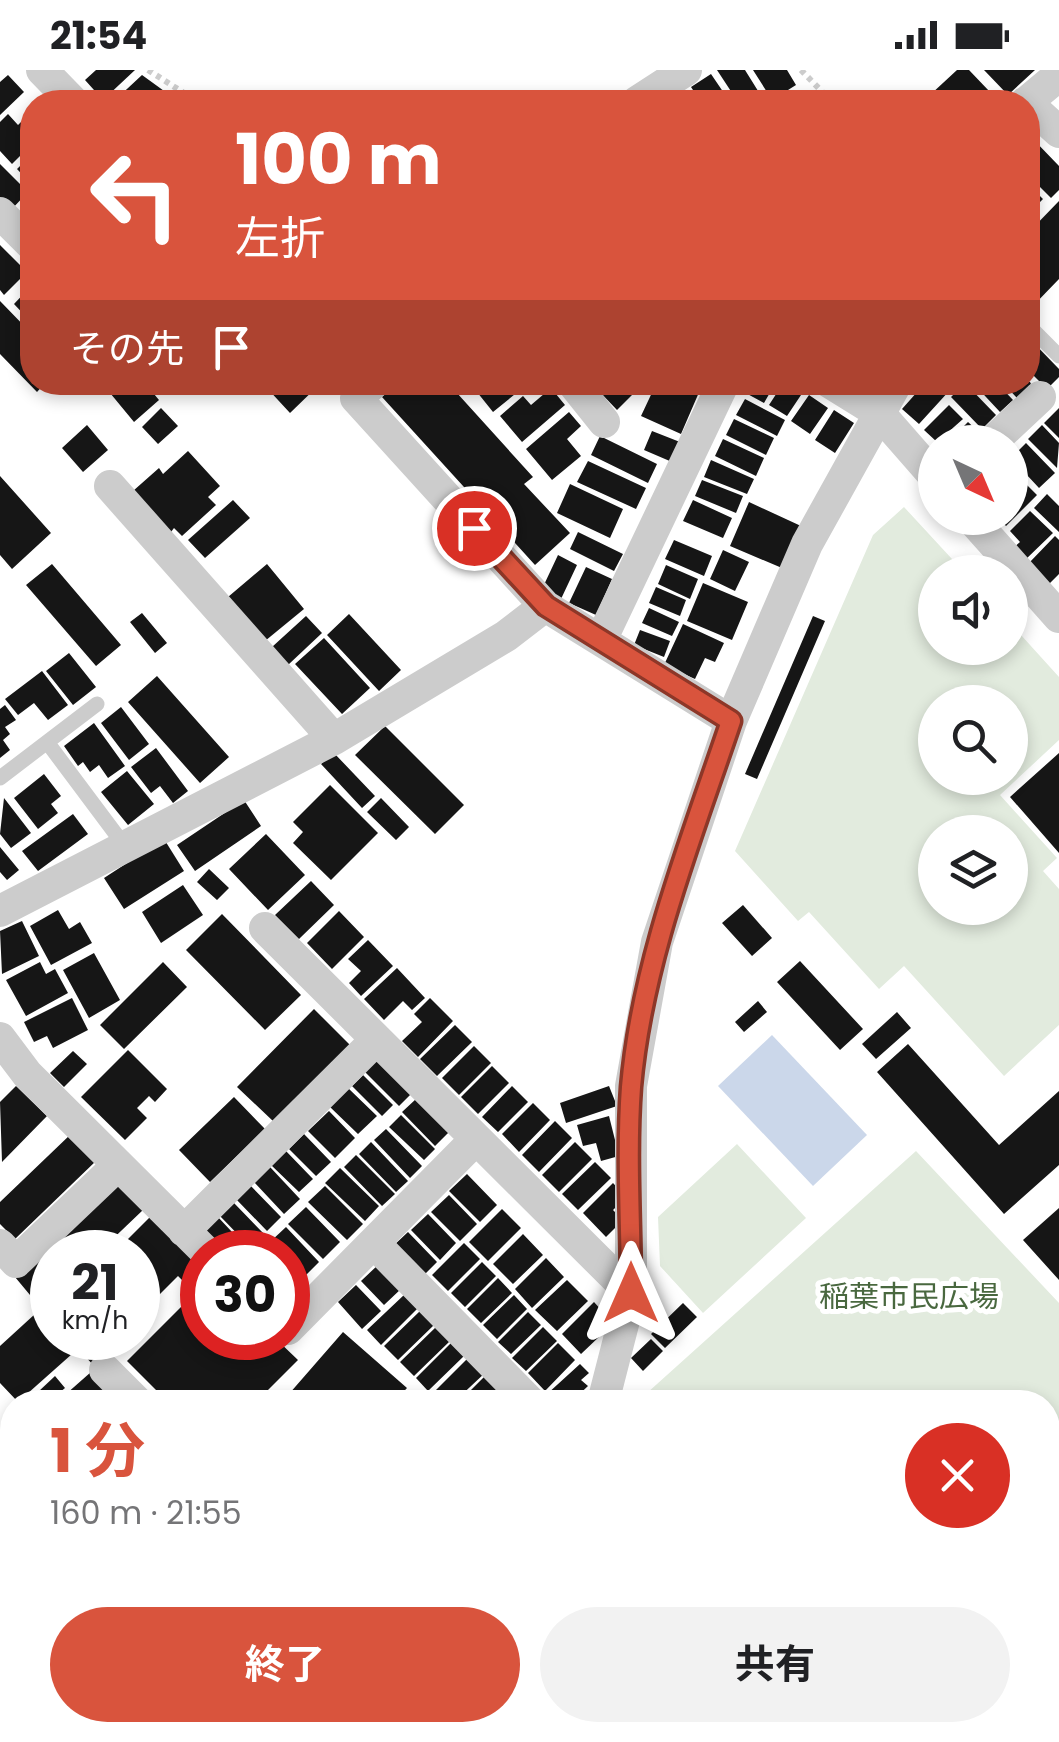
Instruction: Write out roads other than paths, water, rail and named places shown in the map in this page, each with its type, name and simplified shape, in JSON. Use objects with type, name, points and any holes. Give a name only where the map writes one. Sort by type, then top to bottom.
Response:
[{"type":"street","points":[[42,70],[62,90]]},
{"type":"street","points":[[656,90],[686,70]]},
{"type":"street","points":[[1040,91],[1059,74]]},
{"type":"street","points":[[1040,114],[1059,132]]},
{"type":"street","points":[[0,213],[20,234]]},
{"type":"street","points":[[359,395],[356,398],[546,606],[731,721]]},
{"type":"street","points":[[582,395],[604,422]]},
{"type":"street","points":[[601,640],[718,395]]},
{"type":"street","points":[[850,395],[879,413],[918,458]]},
{"type":"street","points":[[607,1390],[631,1293],[632,1086],[657,942],[731,721],[807,544],[889,395]]},
{"type":"street","points":[[1010,425],[1040,396]]},
{"type":"street","points":[[110,486],[334,739]]},
{"type":"street","points":[[987,535],[1058,612]]},
{"type":"street","points":[[0,911],[334,739],[506,636],[546,606]]},
{"type":"street","points":[[264,928],[631,1293]]},
{"type":"street","points":[[0,1038],[27,1074],[183,1230]]},
{"type":"street","points":[[206,1230],[376,1040]]},
{"type":"street","points":[[310,1307],[474,1141]]},
{"type":"street","points":[[2,1250],[16,1262],[118,1165]]},
{"type":"street","points":[[374,1243],[518,1390]]},
{"type":"street","points":[[105,1370],[125,1390]]},
{"type":"lane","points":[[1040,337],[1059,356]]},
{"type":"lane","points":[[0,778],[98,704]]},
{"type":"lane","points":[[47,742],[124,846]]},
{"type":"water","points":[[772,1035],[867,1135],[813,1186],[718,1086]]},
{"type":"park label","name":"稲葉市民広場","points":[[909,1297]]}]
